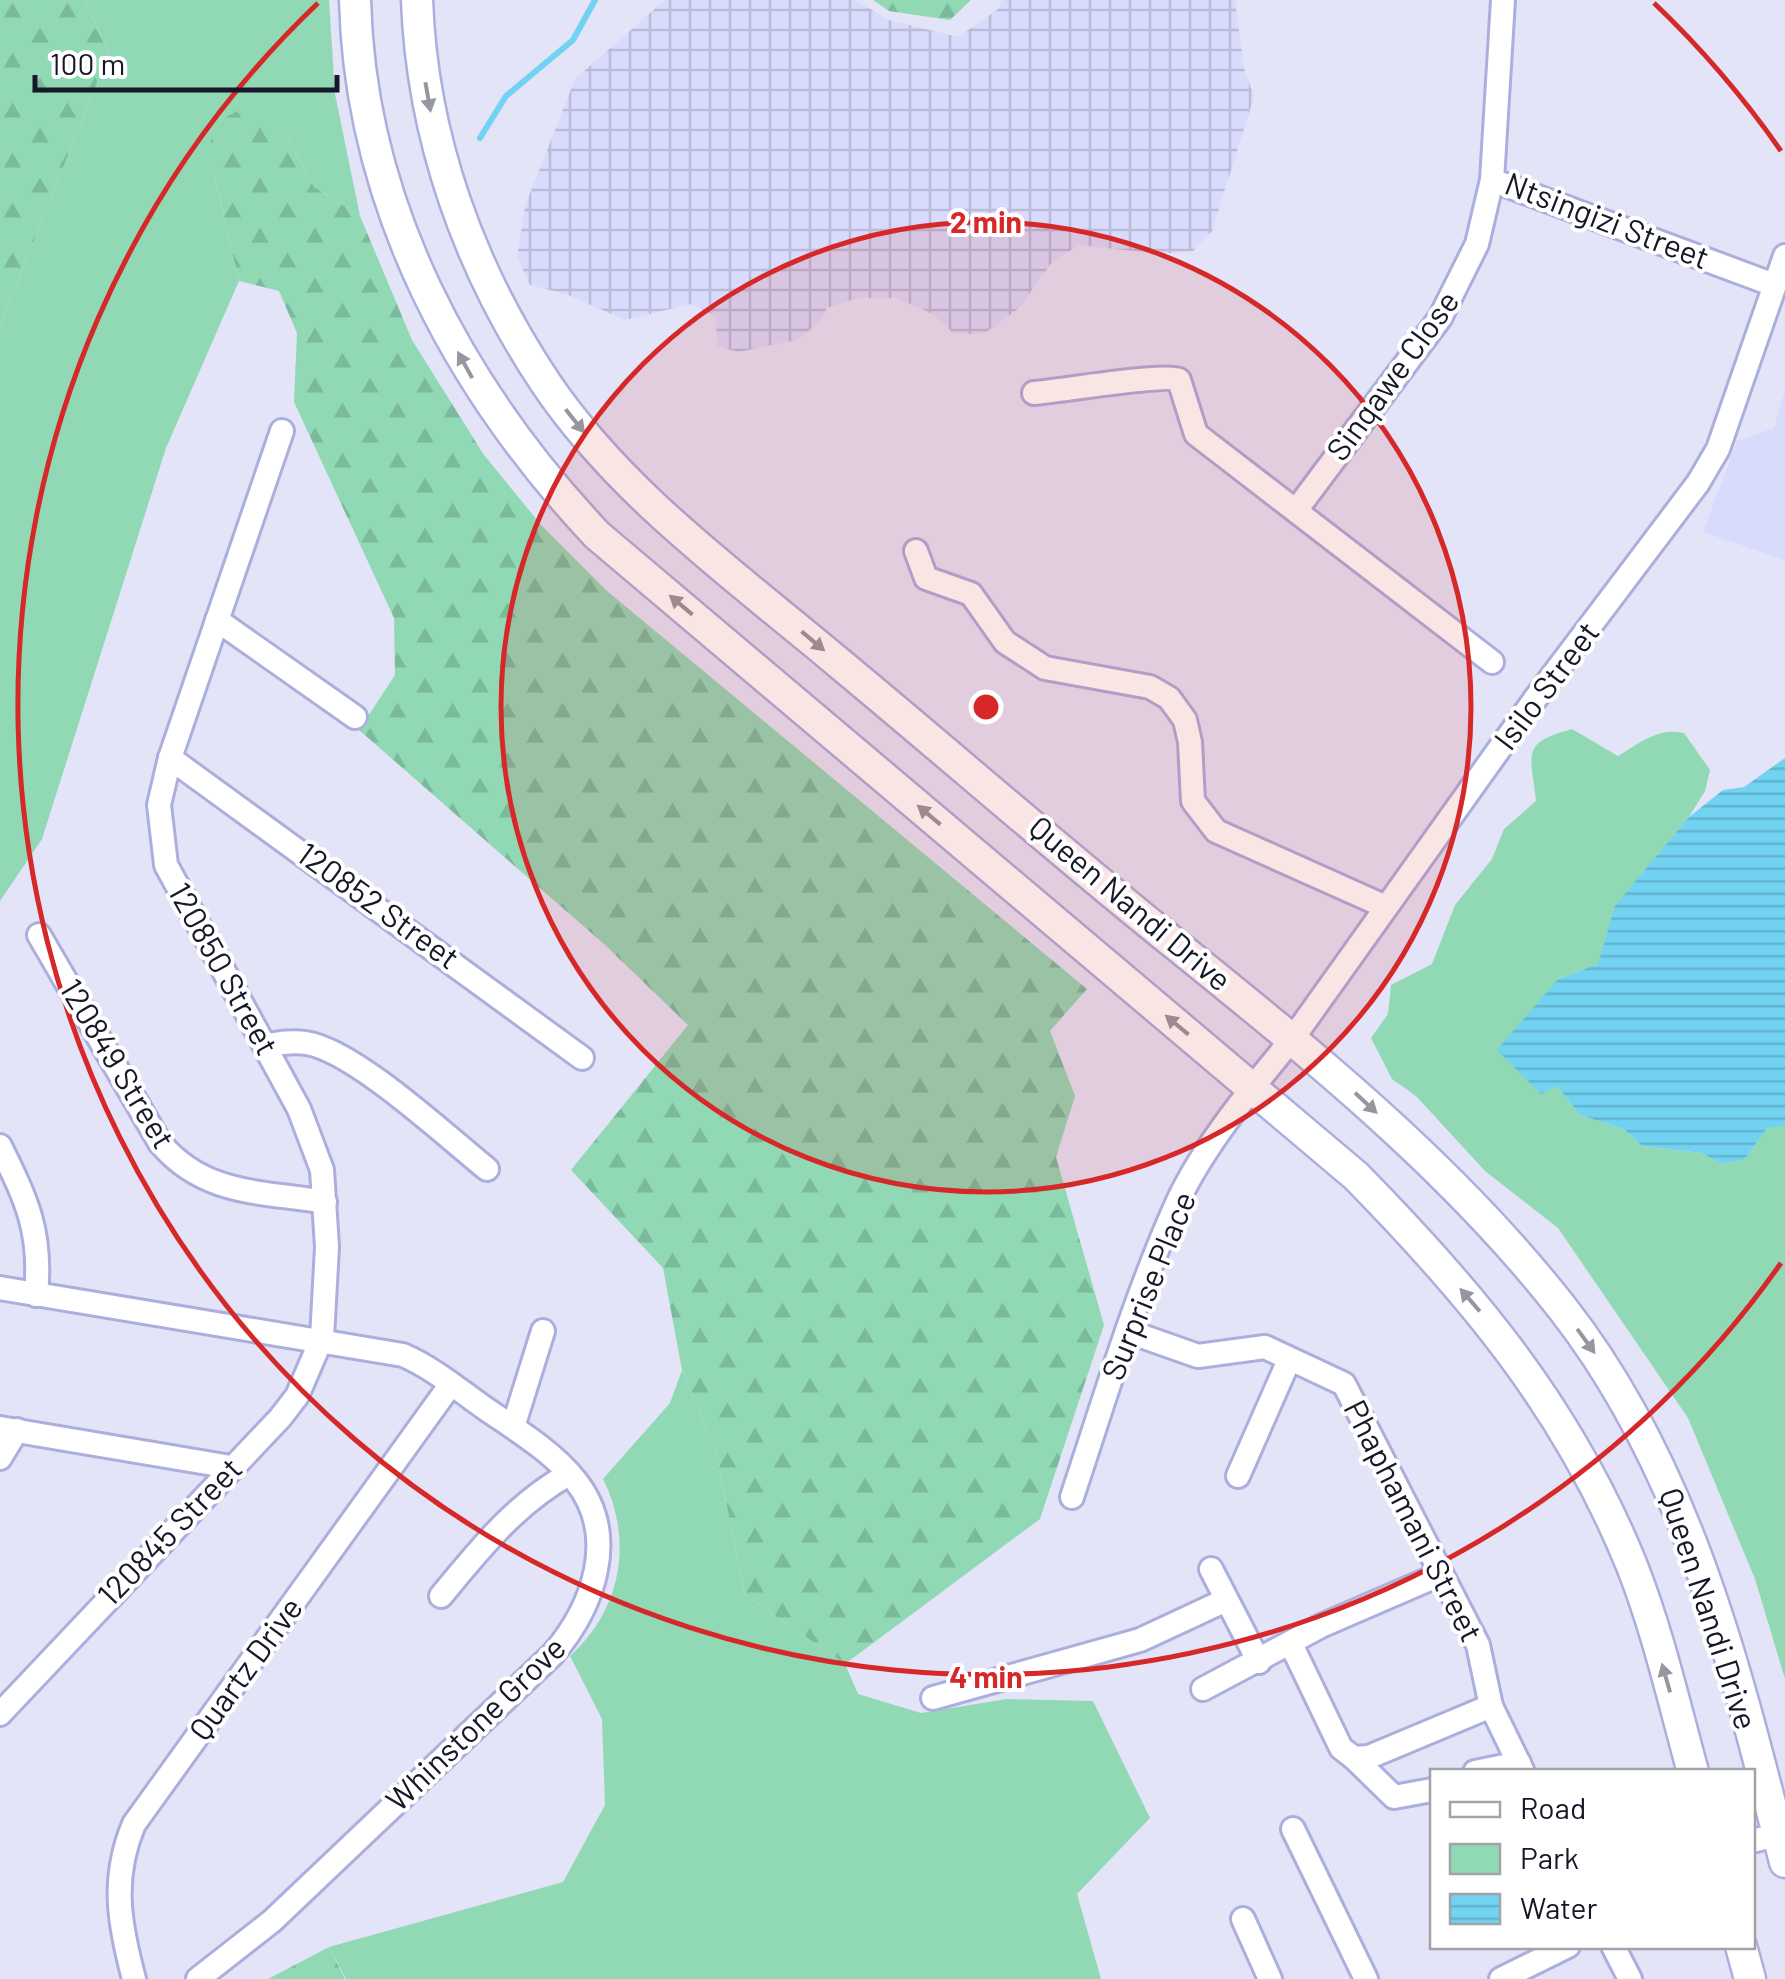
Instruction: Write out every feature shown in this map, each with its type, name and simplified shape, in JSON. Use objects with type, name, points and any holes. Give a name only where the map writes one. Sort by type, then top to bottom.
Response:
[{"type":"main road","name":"Queen Nandi Drive","points":[[355,0],[362,85],[372,138],[408,254],[473,379],[513,440],[597,535],[1252,1086],[1391,1212],[1492,1325],[1546,1398],[1595,1483],[1633,1569],[1692,1769]]},
{"type":"main road","name":"Queen Nandi Drive","points":[[418,0],[426,95],[457,211],[512,328],[577,425],[616,470],[740,580],[1166,938],[1294,1038],[1512,1247],[1597,1356],[1682,1514],[1723,1637],[1775,1843]]},
{"type":"main road","points":[[1742,1949],[1750,1979]]},
{"type":"street","name":"Ntsingizi Street","points":[[1502,0],[1492,180],[1774,285]]},
{"type":"street","name":"Sinqawe Close","points":[[1297,509],[1461,284],[1479,240],[1492,180]]},
{"type":"street","name":"Isilo Street","points":[[1252,1086],[1294,1038],[1534,699],[1698,483],[1718,449],[1763,329],[1785,256]]},
{"type":"street","points":[[1034,393],[1171,376],[1184,388],[1196,434],[1492,662]]},
{"type":"street","name":"120850 Street","points":[[282,431],[170,758],[159,804],[166,865],[267,1045],[310,1133],[322,1170],[322,1338]]},
{"type":"street","points":[[916,551],[926,578],[971,594],[1005,642],[1020,654],[1045,668],[1150,687],[1169,698],[1184,720],[1190,742],[1193,801],[1216,831],[1386,908]]},
{"type":"street","points":[[217,620],[355,718]]},
{"type":"street","name":"120852 Street","points":[[170,758],[582,1058]]},
{"type":"street","name":"120849 Street","points":[[40,934],[160,1143],[183,1168],[208,1182],[325,1202]]},
{"type":"street","points":[[267,1045],[309,1043],[326,1049],[383,1087],[487,1169]]},
{"type":"street","name":"Surprise Place","points":[[1072,1497],[1127,1331],[1180,1198],[1252,1086]]},
{"type":"street","points":[[0,1146],[34,1218],[39,1242],[36,1295]]},
{"type":"street","name":"Whinstone Grove","points":[[0,1288],[403,1354],[512,1427],[569,1474],[588,1504],[598,1564],[588,1602],[569,1635],[272,1921],[198,1979]]},
{"type":"street","points":[[512,1427],[543,1330]]},
{"type":"street","name":"Phaphamani Street","points":[[1127,1331],[1198,1356],[1266,1347],[1334,1378],[1348,1390],[1482,1659],[1491,1706],[1521,1767]]},
{"type":"street","name":"120845 Street","points":[[0,1714],[296,1396],[322,1338]]},
{"type":"street","points":[[1238,1476],[1289,1360]]},
{"type":"street","name":"Quartz Drive","points":[[134,1979],[117,1888],[119,1863],[134,1824],[451,1384]]},
{"type":"street","points":[[0,1458],[9,1429],[231,1468]]},
{"type":"street","points":[[441,1596],[514,1512],[569,1474]]},
{"type":"street","points":[[1211,1569],[1259,1662]]},
{"type":"street","points":[[1204,1688],[1321,1626],[1439,1575]]},
{"type":"street","points":[[933,1698],[1140,1640],[1226,1600]]},
{"type":"street","points":[[1291,1644],[1341,1748],[1394,1797],[1430,1790]]},
{"type":"street","points":[[1354,1758],[1368,1757],[1491,1706]]},
{"type":"street","points":[[1293,1829],[1366,1979]]},
{"type":"street","points":[[1243,1919],[1270,1979]]},
{"type":"street","points":[[1500,1979],[1562,1949]]},
{"type":"street","points":[[1615,1949],[1630,1979]]},
{"type":"shaded area","points":[[665,0],[855,0],[889,20],[958,37],[998,9],[1002,0],[1235,0],[1244,68],[1254,97],[1212,231],[1193,251],[1161,254],[1079,245],[1052,262],[1019,308],[984,334],[954,334],[933,314],[897,298],[858,298],[827,308],[820,322],[797,340],[738,352],[717,346],[716,316],[691,304],[625,320],[566,294],[530,285],[517,257],[525,206],[575,79]]},
{"type":"shaded area","points":[[1785,389],[1785,560],[1703,532],[1737,441],[1774,428]]},
{"type":"green space","points":[[0,0],[85,0],[109,53],[0,325]]},
{"type":"green space","points":[[85,0],[329,0],[335,94],[360,216],[314,187],[285,133],[213,170],[239,281],[166,448],[42,839],[0,901],[0,325],[109,53]]},
{"type":"green space","points":[[873,0],[971,0],[950,20],[889,11]]},
{"type":"green space","points":[[254,101],[285,133],[314,187],[360,216],[412,340],[484,455],[542,526],[607,591],[1087,989],[1050,1031],[1075,1096],[1056,1157],[1104,1325],[1040,1519],[845,1664],[745,1595],[716,1453],[682,1370],[663,1268],[571,1170],[688,1025],[604,944],[359,730],[395,675],[394,618],[294,402],[297,333],[279,291],[239,281],[213,170],[210,127]]},
{"type":"green space","points":[[1572,729],[1618,756],[1657,734],[1684,733],[1710,770],[1705,791],[1598,964],[1558,979],[1557,1086],[1580,1115],[1625,1130],[1642,1146],[1702,1153],[1721,1164],[1744,1160],[1767,1127],[1785,1126],[1785,1679],[1755,1579],[1688,1418],[1558,1228],[1485,1171],[1416,1096],[1392,1079],[1371,1038],[1388,1014],[1391,985],[1432,964],[1455,905],[1492,859],[1504,829],[1536,801],[1531,761],[1536,745]]},
{"type":"green space","points":[[682,1370],[716,1453],[745,1595],[845,1664],[858,1694],[921,1713],[1007,1699],[1093,1701],[1150,1818],[1077,1894],[1101,1979],[346,1979],[329,1947],[563,1882],[605,1805],[602,1719],[570,1656],[601,1618],[617,1574],[618,1526],[603,1479],[670,1403]]},
{"type":"green space","points":[[329,1947],[345,1979],[268,1979]]},
{"type":"water","points":[[1785,758],[1785,1126],[1767,1128],[1744,1160],[1721,1164],[1702,1153],[1642,1146],[1625,1130],[1580,1115],[1557,1086],[1541,1094],[1497,1050],[1558,979],[1598,964],[1615,906],[1689,817],[1723,790],[1744,787]]},
{"type":"waterway","points":[[480,138],[506,96],[573,40],[595,0]]}]
